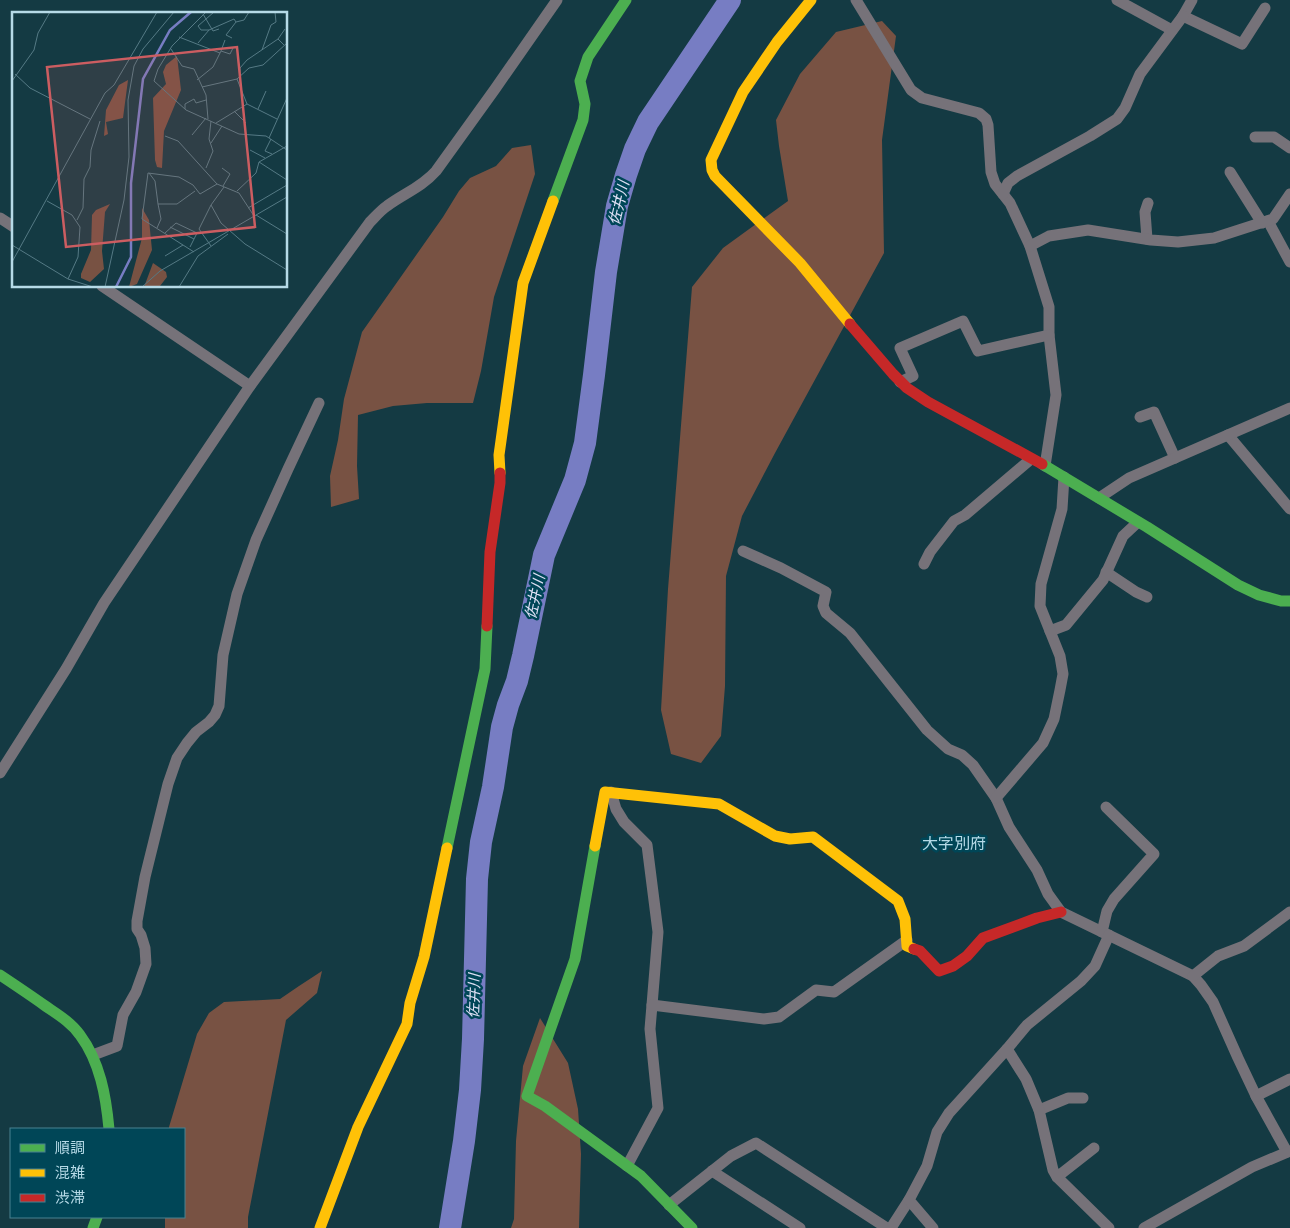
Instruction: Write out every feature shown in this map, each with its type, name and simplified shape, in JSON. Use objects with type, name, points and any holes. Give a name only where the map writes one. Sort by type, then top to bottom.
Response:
[{"type":"street","points":[[0,773],[66,669],[104,603],[250,386],[370,222],[386,206],[431,177],[557,0]]},
{"type":"street","points":[[320,1228],[358,1127],[407,1024],[410,1003],[424,957],[485,669],[490,552],[500,483],[499,455],[523,283],[583,120],[585,104],[580,81],[588,58],[626,0]]},
{"type":"street","points":[[811,0],[777,42],[743,92],[712,156],[712,170],[715,176],[800,263],[870,348],[907,388],[928,402],[1099,498],[1238,585],[1259,595],[1280,601],[1290,601]]},
{"type":"street","points":[[856,0],[911,90],[922,98],[979,113],[986,119],[991,172],[995,184],[1010,203],[1030,246],[1049,307],[1049,335],[1056,395],[1045,466]]},
{"type":"street","points":[[1117,0],[1172,30]]},
{"type":"street","points":[[1003,194],[1008,183],[1017,176],[1090,136],[1117,118],[1125,108],[1140,74],[1183,16],[1192,0]]},
{"type":"street","points":[[1183,16],[1242,44],[1265,8]]},
{"type":"street","points":[[1255,137],[1274,136],[1290,148]]},
{"type":"street","points":[[1230,172],[1290,262]]},
{"type":"street","points":[[1030,246],[1049,236],[1088,230],[1178,242],[1214,238],[1273,219],[1290,194]]},
{"type":"street","points":[[1147,239],[1145,212],[1148,203]]},
{"type":"street","points":[[0,218],[12,226]]},
{"type":"street","points":[[105,288],[250,386]]},
{"type":"street","points":[[900,382],[913,376],[900,348],[963,320],[978,351],[1049,335]]},
{"type":"street","points":[[92,1055],[117,1046],[123,1015],[140,982],[146,964],[146,955],[141,935],[137,929],[137,921],[147,869],[168,784],[177,758],[196,732],[209,722],[219,706],[223,655],[237,594],[256,540],[320,403]]},
{"type":"street","points":[[1099,498],[1129,478],[1290,408]]},
{"type":"street","points":[[1140,417],[1154,412],[1174,458]]},
{"type":"street","points":[[1228,435],[1290,509]]},
{"type":"street","points":[[924,564],[930,552],[954,522],[965,515],[1031,459]]},
{"type":"street","points":[[996,798],[1043,743],[1054,719],[1063,674],[1060,656],[1040,606],[1041,584],[1062,509],[1064,478]]},
{"type":"street","points":[[1050,631],[1066,625],[1103,580],[1123,536],[1138,522]]},
{"type":"street","points":[[743,551],[826,592],[823,606],[826,613],[850,633],[927,730],[948,749],[962,755],[973,765],[996,798],[1009,827],[1037,870],[1048,894],[1061,912],[1193,976],[1202,985],[1213,1002],[1256,1096],[1289,1152],[1252,1167],[1144,1228]]},
{"type":"street","points":[[1106,572],[1147,597]]},
{"type":"street","points":[[691,1228],[641,1176],[545,1106],[527,1096],[575,959],[605,792],[719,804],[775,836],[790,839],[813,837],[898,901],[905,919],[907,946],[920,951],[939,970],[953,966],[967,956],[982,938],[1037,918],[1061,912]]},
{"type":"street","points":[[611,792],[616,808],[624,822],[647,846],[658,932],[650,1029],[658,1108],[627,1166]]},
{"type":"street","points":[[891,1228],[909,1200],[927,1166],[937,1132],[949,1114],[1027,1025],[1081,981],[1095,966],[1105,934],[1106,912],[1114,899],[1154,854],[1106,807]]},
{"type":"street","points":[[1193,976],[1218,956],[1244,946],[1290,912]]},
{"type":"street","points":[[652,1005],[764,1019],[779,1017],[816,990],[834,992],[907,940]]},
{"type":"street","points":[[0,975],[61,1017],[79,1034],[92,1055],[101,1080],[108,1105],[109,1128]]},
{"type":"street","points":[[1007,1049],[1026,1078],[1039,1110],[1053,1170],[1057,1178],[1109,1228]]},
{"type":"street","points":[[1256,1096],[1290,1079]]},
{"type":"street","points":[[1039,1110],[1068,1098],[1083,1098]]},
{"type":"street","points":[[670,1205],[731,1156],[756,1144],[887,1228]]},
{"type":"street","points":[[1057,1178],[1094,1148]]},
{"type":"street","points":[[712,1171],[800,1228]]},
{"type":"street","points":[[909,1200],[933,1228]]},
{"type":"shaded area","points":[[882,21],[896,36],[882,140],[884,253],[742,516],[726,576],[725,686],[721,736],[701,763],[671,754],[661,710],[668,589],[692,287],[723,248],[788,201],[776,120],[800,74],[836,32]]},
{"type":"shaded area","points":[[531,145],[535,174],[494,297],[481,371],[473,403],[427,403],[393,406],[358,415],[357,466],[359,499],[331,507],[330,476],[344,399],[362,332],[443,217],[459,191],[470,178],[496,166],[512,148]]},
{"type":"shaded area","points":[[322,971],[317,993],[286,1020],[248,1217],[248,1228],[165,1228],[165,1218],[185,1218],[185,1128],[169,1127],[197,1034],[209,1013],[224,1002],[280,999]]},
{"type":"shaded area","points":[[540,1018],[568,1063],[578,1109],[581,1154],[579,1228],[511,1228],[514,1219],[516,1141],[523,1066]]},
{"type":"waterway","name":"佐井川","points":[[450,1228],[470,1090],[477,879],[481,842],[493,787],[502,727],[517,681],[544,555],[575,480],[585,443],[606,272],[617,206],[635,149],[648,122],[730,0]]},
{"type":"traffic: fast","points":[[553,201],[583,120],[585,104],[580,81],[588,57],[626,0]]},
{"type":"traffic: fast","points":[[1042,464],[1147,527],[1238,585],[1259,595],[1281,601],[1290,601]]},
{"type":"traffic: fast","points":[[447,848],[485,669],[487,626]]},
{"type":"traffic: fast","points":[[595,846],[575,959],[527,1096],[545,1106],[641,1176],[692,1228]]},
{"type":"traffic: fast","points":[[0,975],[64,1019],[80,1035],[93,1056],[101,1080],[109,1128]]},
{"type":"traffic: fast","points":[[93,1228],[97,1218]]},
{"type":"traffic: slow","points":[[811,0],[777,42],[743,92],[711,160],[712,170],[715,176],[800,263],[850,324]]},
{"type":"traffic: slow","points":[[500,473],[499,455],[523,283],[553,201]]},
{"type":"traffic: slow","points":[[595,846],[605,792],[719,804],[775,836],[790,839],[813,837],[898,901],[905,919],[907,946],[914,949]]},
{"type":"traffic: slow","points":[[320,1228],[358,1127],[407,1024],[410,1003],[424,957],[447,848]]},
{"type":"traffic: jam","points":[[850,324],[907,388],[928,402],[1042,464]]},
{"type":"traffic: jam","points":[[487,626],[490,552],[500,473]]},
{"type":"traffic: jam","points":[[914,949],[920,951],[939,971],[953,966],[967,956],[983,938],[1037,918],[1061,912]]},
{"type":"district","name":"大字別府","points":[[954,843]]}]
